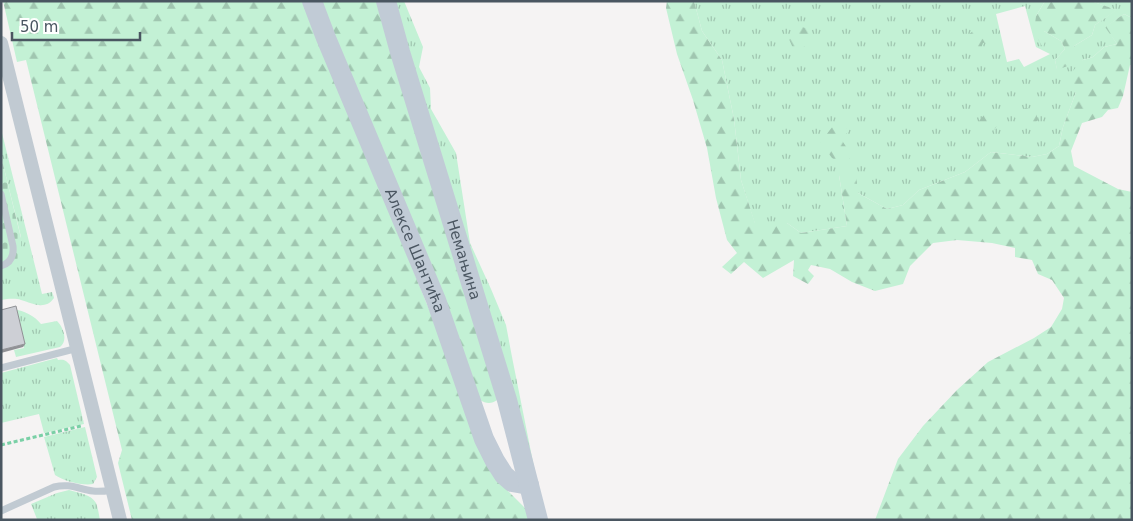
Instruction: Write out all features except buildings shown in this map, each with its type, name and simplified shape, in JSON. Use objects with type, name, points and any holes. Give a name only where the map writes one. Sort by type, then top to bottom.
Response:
[{"type":"main road","name":"Алексе Шантића","points":[[312,1],[436,300],[484,439],[504,475],[512,482],[529,485]]},
{"type":"main road","name":"Немањина","points":[[386,1],[507,400],[538,520]]},
{"type":"street","points":[[1,43],[120,520]]},
{"type":"lane","points":[[1,194],[14,246],[14,254],[10,260],[1,266]]},
{"type":"lane","points":[[1,368],[78,348]]},
{"type":"lane","points":[[1,511],[61,485],[92,491],[113,490]]},
{"type":"path","points":[[1,445],[96,422]]},
{"type":"green space","points":[[3,1],[304,1],[499,482],[526,509],[528,520],[132,520],[118,463],[122,450],[26,60],[17,62]]},
{"type":"green space","points":[[320,1],[380,1],[497,400],[491,403],[480,400]]},
{"type":"green space","points":[[380,1],[404,1],[423,47],[419,67],[430,88],[431,109],[456,153],[470,243],[506,325],[535,472]]},
{"type":"green space","points":[[667,1],[694,1],[702,31],[722,60],[734,119],[741,180],[755,223],[787,223],[801,233],[847,226],[839,175],[856,174],[858,193],[887,209],[903,205],[919,190],[965,172],[991,152],[1032,157],[1047,154],[1059,146],[1063,127],[1076,92],[1070,74],[1083,60],[1093,57],[1104,47],[1117,44],[1105,27],[1124,14],[1132,18],[1132,65],[1130,65],[1123,96],[1118,108],[1108,110],[1102,117],[1082,123],[1071,151],[1074,166],[1118,189],[1132,192],[1132,520],[875,520],[898,459],[923,426],[957,390],[988,362],[1051,327],[1062,309],[1064,298],[1052,280],[1038,274],[1032,260],[1015,257],[1015,248],[992,243],[957,240],[933,243],[910,266],[903,284],[875,291],[852,282],[830,269],[811,265],[808,270],[814,276],[808,284],[793,276],[794,260],[763,278],[744,262],[731,274],[722,267],[737,253],[727,240],[716,198],[707,148],[677,54],[666,8]]},
{"type":"green space","points":[[694,1],[1045,1],[1036,16],[1044,31],[1061,41],[1065,49],[1055,60],[1057,69],[1074,46],[1092,35],[1095,25],[1116,10],[1091,1],[1132,1],[1132,18],[1124,14],[1106,27],[1117,44],[1104,47],[1093,57],[1083,60],[1076,92],[1063,127],[1059,146],[1047,154],[1032,157],[991,152],[965,172],[919,190],[903,205],[887,209],[858,193],[839,175],[847,226],[801,233],[787,223],[755,224],[741,180],[734,119],[722,60],[702,31]],"holes":[[[1025,6],[1036,47],[1050,54],[1024,67],[1019,59],[1007,62],[996,14]]]},
{"type":"green space","points":[[1045,1],[1091,1],[1117,10],[1095,25],[1092,35],[1074,46],[1070,65],[1057,70],[1055,60],[1065,49],[1061,41],[1044,31],[1045,41],[1043,48],[1034,32],[1036,16]]},
{"type":"green space","points":[[798,26],[810,29],[813,42],[799,49],[793,48],[788,37]]},
{"type":"green space","points":[[977,28],[985,28],[993,38],[990,42],[983,43],[981,48],[974,49],[965,44],[968,35]]},
{"type":"green space","points":[[1025,108],[1035,109],[1038,120],[1034,124],[1023,125],[1015,117]]},
{"type":"green space","points":[[984,115],[1000,121],[994,130],[983,134],[975,126]]},
{"type":"green space","points":[[843,124],[849,131],[841,139],[853,157],[841,163],[832,158],[820,142],[834,125]]},
{"type":"green space","points":[[1,129],[42,294],[52,292],[54,298],[47,304],[38,305],[16,299],[1,300],[1,267],[21,245],[21,237],[1,156]]},
{"type":"green space","points":[[1,156],[21,244],[20,254],[16,261],[1,267]]},
{"type":"green space","points":[[14,309],[29,314],[41,324],[57,321],[62,327],[64,334],[64,341],[60,347],[16,357],[14,350],[24,348]]},
{"type":"green space","points":[[57,358],[58,360],[65,360],[70,365],[84,424],[44,433],[39,414],[1,423],[1,373]]},
{"type":"green space","points":[[85,427],[97,477],[93,484],[79,484],[55,475],[44,437]]},
{"type":"green space","points":[[69,490],[84,494],[94,500],[100,520],[36,520],[31,504]]}]
